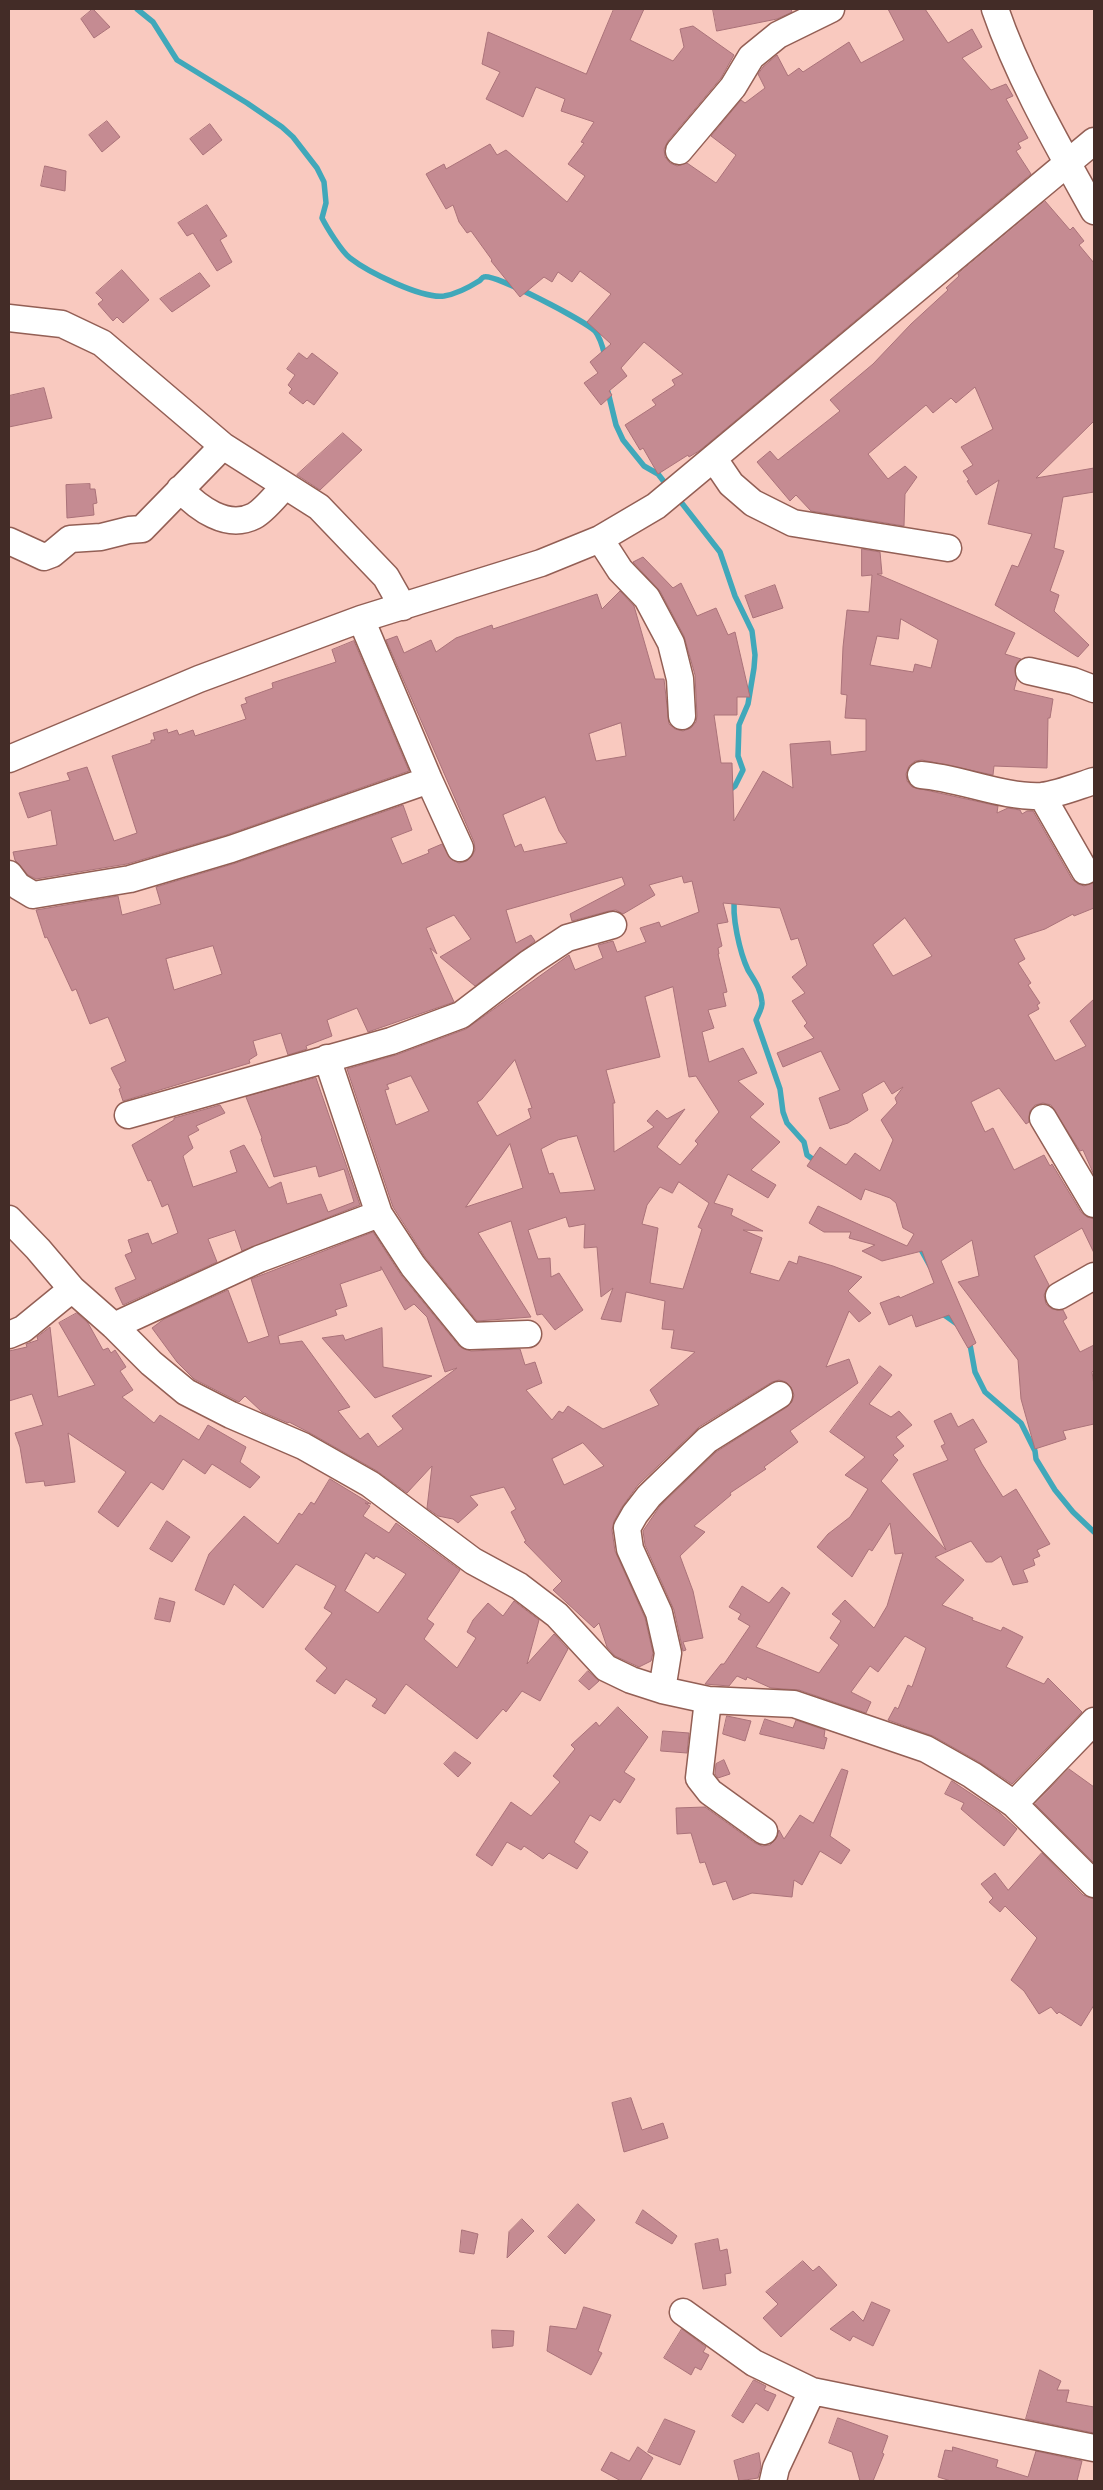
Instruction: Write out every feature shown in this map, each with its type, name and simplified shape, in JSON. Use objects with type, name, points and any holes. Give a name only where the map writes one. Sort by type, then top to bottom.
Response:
[{"type":"street","points":[[679,151],[733,87],[751,58],[778,35],[831,9]]},
{"type":"street","points":[[995,9],[1005,38],[1068,164],[1094,211]]},
{"type":"street","points":[[9,759],[199,679],[361,620],[541,563],[600,539],[656,506],[1094,141]]},
{"type":"street","points":[[9,318],[62,324],[102,343],[223,446],[319,507],[386,577],[403,608]]},
{"type":"street","points":[[9,541],[44,556],[52,554],[70,539],[101,537],[129,530],[142,529],[223,446]]},
{"type":"street","points":[[714,459],[731,484],[754,503],[792,523],[948,548]]},
{"type":"street","points":[[180,489],[195,504],[228,521],[254,516],[285,486]]},
{"type":"street","points":[[600,539],[620,570],[646,598],[671,643],[680,679],[682,716]]},
{"type":"street","points":[[361,620],[428,780],[460,848]]},
{"type":"street","points":[[1028,671],[1073,681],[1094,689]]},
{"type":"street","points":[[921,774],[944,776],[1002,792],[1042,796],[1094,781]]},
{"type":"street","points":[[9,874],[18,886],[33,895],[130,879],[231,849],[428,780]]},
{"type":"street","points":[[1042,796],[1085,870]]},
{"type":"street","points":[[128,1115],[390,1040],[461,1015],[529,963],[567,938],[613,925]]},
{"type":"street","points":[[327,1058],[379,1214],[413,1266],[470,1336],[528,1334]]},
{"type":"street","points":[[1043,1118],[1094,1204]]},
{"type":"street","points":[[114,1326],[259,1259],[379,1214]]},
{"type":"street","points":[[9,1219],[38,1248],[72,1289],[114,1326],[151,1363],[186,1392],[231,1416],[303,1446],[370,1484],[474,1561],[519,1586],[557,1615],[606,1668],[631,1680],[662,1690],[708,1700],[794,1704],[926,1748],[1014,1804],[1094,1884]]},
{"type":"street","points":[[1059,1296],[1094,1276]]},
{"type":"street","points":[[9,1335],[23,1329],[72,1289]]},
{"type":"street","points":[[662,1690],[668,1653],[659,1612],[630,1549],[627,1528],[650,1496],[707,1440],[779,1395]]},
{"type":"street","points":[[708,1700],[699,1778],[710,1792],[764,1831]]},
{"type":"street","points":[[1014,1804],[1094,1721]]},
{"type":"street","points":[[683,2312],[754,2363],[812,2391],[1094,2448]]},
{"type":"street","points":[[773,2481],[776,2468],[812,2391]]},
{"type":"building","points":[[93,9],[110,27],[94,38],[81,19]]},
{"type":"building","points":[[614,9],[644,9],[630,40],[673,61],[684,47],[680,29],[693,26],[734,55],[721,78],[668,141],[664,149],[665,157],[670,163],[677,166],[687,163],[716,183],[736,155],[711,136],[741,100],[745,103],[765,88],[758,74],[763,67],[777,55],[788,76],[799,68],[803,72],[849,42],[861,63],[904,40],[888,9],[925,9],[948,43],[972,29],[982,47],[962,58],[991,90],[1006,84],[1013,96],[1006,99],[1028,138],[1018,143],[1021,148],[1016,151],[1031,174],[699,451],[689,457],[688,455],[658,474],[643,448],[640,450],[625,425],[656,405],[652,400],[675,385],[672,380],[683,374],[644,342],[621,368],[627,376],[609,391],[612,395],[601,405],[584,383],[598,373],[590,362],[611,344],[587,322],[611,294],[580,271],[572,282],[558,272],[552,282],[544,277],[520,297],[491,261],[471,231],[467,233],[459,222],[453,205],[446,209],[426,174],[444,164],[446,169],[490,144],[497,155],[506,150],[567,202],[585,176],[568,164],[584,143],[581,142],[594,122],[561,111],[565,99],[536,87],[523,117],[486,99],[500,72],[482,64],[488,32],[586,74]]},
{"type":"building","points":[[713,9],[791,9],[792,12],[777,19],[717,31]]},
{"type":"building","points":[[107,121],[120,137],[102,152],[89,135]]},
{"type":"building","points":[[210,124],[222,140],[203,155],[190,139]]},
{"type":"building","points":[[45,166],[66,171],[65,191],[41,186]]},
{"type":"building","points":[[1045,201],[1070,230],[1073,227],[1084,241],[1079,245],[1094,263],[1094,421],[1036,478],[1094,468],[1094,492],[1063,497],[1054,548],[1064,551],[1050,591],[1059,595],[1054,611],[1089,645],[1078,657],[995,605],[1012,565],[1018,567],[1032,534],[988,524],[999,480],[976,495],[963,471],[973,465],[961,447],[993,429],[975,387],[956,403],[951,398],[933,413],[926,405],[868,454],[888,479],[905,466],[917,477],[905,494],[904,526],[811,511],[796,495],[790,501],[757,462],[770,451],[778,460],[840,411],[830,400],[873,364],[911,324],[948,290],[946,288],[959,276],[958,274]]},
{"type":"building","points":[[207,205],[227,236],[220,240],[232,262],[217,271],[193,233],[187,236],[178,223]]},
{"type":"building","points":[[122,270],[149,300],[123,323],[117,317],[113,321],[98,304],[103,300],[96,293]]},
{"type":"building","points":[[200,273],[210,286],[172,312],[160,299]]},
{"type":"building","points":[[299,353],[307,359],[312,353],[338,373],[314,405],[307,400],[303,404],[289,393],[292,389],[288,385],[295,375],[287,369]]},
{"type":"building","points":[[44,388],[52,418],[9,427],[9,396]]},
{"type":"building","points":[[343,433],[362,450],[320,490],[297,475]]},
{"type":"building","points":[[90,484],[90,489],[95,489],[97,503],[93,504],[94,515],[67,518],[66,485]]},
{"type":"building","points":[[862,549],[880,552],[882,574],[877,574],[1015,633],[1005,654],[1021,659],[1015,667],[1017,679],[1014,690],[1053,699],[1050,718],[1048,718],[1047,768],[994,766],[993,775],[922,760],[915,761],[909,766],[906,774],[907,781],[912,787],[998,806],[997,813],[1008,808],[1020,810],[1022,814],[1027,811],[1033,811],[1072,879],[1084,886],[1094,882],[1094,908],[1074,916],[1073,914],[1045,929],[1014,939],[1025,959],[1018,963],[1031,983],[1028,985],[1040,1003],[1037,1005],[1039,1009],[1028,1015],[1055,1061],[1086,1046],[1070,1021],[1094,999],[1094,1175],[1083,1150],[1080,1151],[1051,1105],[1043,1103],[1035,1105],[1030,1111],[1029,1122],[1026,1124],[999,1088],[971,1102],[985,1132],[993,1128],[1014,1170],[1044,1155],[1050,1166],[1052,1164],[1081,1212],[1087,1217],[1094,1219],[1094,1253],[1082,1228],[1034,1256],[1049,1285],[1044,1295],[1046,1304],[1052,1309],[1063,1310],[1067,1318],[1063,1321],[1080,1352],[1094,1345],[1094,1370],[1092,1372],[1094,1424],[1063,1431],[1066,1439],[1035,1449],[1021,1399],[1018,1360],[958,1282],[979,1276],[972,1240],[941,1261],[976,1343],[968,1348],[949,1315],[916,1327],[912,1315],[889,1325],[880,1303],[899,1296],[900,1298],[934,1283],[922,1251],[882,1261],[862,1251],[875,1245],[849,1238],[851,1232],[824,1232],[809,1223],[818,1206],[907,1246],[914,1234],[903,1228],[896,1203],[890,1198],[865,1189],[861,1200],[807,1166],[820,1147],[846,1165],[855,1153],[880,1171],[893,1140],[881,1120],[897,1103],[895,1098],[903,1087],[892,1094],[884,1081],[862,1094],[868,1110],[848,1123],[830,1129],[819,1098],[840,1090],[821,1051],[783,1067],[777,1053],[814,1038],[804,1026],[807,1023],[792,1001],[805,993],[792,977],[807,965],[798,938],[791,940],[780,908],[723,903],[728,922],[717,924],[722,946],[718,948],[718,954],[727,992],[723,993],[726,1006],[708,1010],[714,1028],[702,1032],[709,1062],[743,1048],[757,1073],[738,1081],[764,1104],[750,1117],[780,1142],[751,1170],[776,1185],[768,1198],[728,1174],[714,1203],[733,1209],[731,1215],[763,1231],[743,1230],[762,1238],[750,1273],[779,1281],[789,1261],[797,1264],[799,1256],[833,1266],[862,1277],[848,1291],[871,1313],[859,1322],[849,1311],[826,1367],[849,1359],[858,1383],[790,1431],[798,1442],[764,1467],[766,1469],[730,1493],[731,1495],[694,1526],[705,1532],[680,1556],[693,1591],[703,1638],[683,1642],[686,1650],[683,1651],[674,1610],[645,1545],[643,1531],[660,1506],[716,1452],[787,1407],[792,1402],[794,1395],[791,1387],[786,1382],[779,1380],[772,1382],[699,1427],[638,1485],[622,1507],[614,1521],[612,1530],[615,1551],[645,1618],[653,1653],[651,1661],[639,1667],[615,1656],[607,1647],[599,1623],[594,1628],[553,1590],[562,1581],[524,1542],[526,1541],[511,1512],[516,1509],[504,1487],[470,1496],[478,1505],[458,1523],[453,1519],[438,1516],[427,1508],[432,1466],[407,1493],[377,1471],[310,1433],[289,1422],[262,1412],[245,1396],[239,1402],[194,1379],[177,1362],[152,1328],[164,1319],[228,1290],[248,1343],[269,1336],[251,1279],[373,1232],[401,1275],[459,1346],[471,1351],[520,1349],[525,1365],[535,1362],[542,1383],[526,1390],[552,1420],[559,1411],[563,1413],[568,1406],[603,1429],[659,1405],[650,1390],[695,1352],[671,1348],[674,1330],[662,1329],[665,1301],[626,1292],[621,1322],[601,1319],[613,1288],[601,1297],[597,1247],[584,1248],[585,1224],[569,1227],[566,1217],[528,1230],[538,1259],[550,1258],[551,1277],[559,1273],[583,1310],[555,1330],[542,1314],[537,1315],[511,1221],[478,1233],[531,1317],[477,1321],[425,1257],[393,1207],[347,1069],[396,1055],[466,1029],[569,955],[575,970],[603,958],[598,945],[613,941],[617,952],[646,942],[640,928],[659,922],[661,927],[699,912],[692,881],[684,883],[682,876],[649,885],[655,895],[623,914],[616,910],[572,921],[570,914],[625,885],[622,877],[506,910],[516,943],[531,935],[535,941],[475,986],[440,957],[471,939],[454,915],[426,928],[437,954],[430,948],[454,1002],[368,1032],[357,1008],[327,1020],[332,1036],[306,1046],[307,1049],[288,1055],[281,1033],[253,1041],[257,1055],[249,1060],[250,1063],[123,1101],[119,1089],[121,1088],[111,1068],[126,1061],[108,1017],[90,1024],[76,989],[72,991],[47,937],[45,938],[36,910],[118,896],[122,915],[161,904],[156,887],[236,863],[403,805],[412,830],[391,838],[402,864],[429,853],[428,850],[442,844],[452,860],[459,863],[467,861],[475,850],[474,842],[386,640],[397,636],[404,653],[431,640],[436,652],[456,638],[492,625],[493,629],[597,594],[602,609],[620,591],[634,606],[655,679],[664,679],[669,724],[675,729],[683,731],[691,728],[696,722],[695,675],[684,636],[660,591],[633,562],[643,557],[673,588],[681,583],[697,616],[716,608],[728,635],[735,632],[750,697],[737,697],[737,715],[714,715],[721,763],[732,763],[734,821],[763,771],[793,788],[790,744],[830,741],[831,755],[866,751],[866,719],[845,718],[847,695],[841,694],[847,610],[869,612],[872,575],[862,576]],"holes":[[[901,619],[938,640],[931,668],[915,664],[913,672],[870,665],[877,636],[898,639]],[[621,723],[626,756],[596,761],[589,734]],[[545,797],[559,831],[567,843],[524,852],[521,844],[515,847],[503,815]],[[905,918],[932,956],[893,976],[873,945]],[[213,946],[222,974],[174,990],[166,959]],[[673,987],[689,1077],[696,1076],[719,1112],[695,1141],[698,1144],[680,1165],[657,1147],[685,1109],[667,1119],[657,1110],[647,1121],[654,1127],[614,1152],[613,1103],[615,1103],[606,1070],[660,1057],[645,997]],[[515,1060],[532,1108],[528,1109],[531,1118],[497,1136],[477,1102],[481,1100]],[[411,1076],[429,1111],[396,1125],[385,1090],[389,1089],[387,1085]],[[577,1136],[595,1190],[560,1193],[553,1173],[549,1174],[541,1149],[558,1140]],[[510,1144],[523,1188],[466,1207]],[[679,1182],[709,1203],[698,1227],[702,1229],[683,1289],[650,1283],[658,1228],[642,1224],[647,1205],[660,1187],[672,1193]],[[381,1267],[405,1310],[414,1304],[427,1317],[445,1372],[457,1368],[392,1416],[403,1429],[378,1447],[368,1433],[360,1439],[338,1411],[350,1407],[302,1341],[280,1344],[278,1336],[337,1315],[335,1310],[347,1306],[340,1284],[381,1270]],[[583,1443],[604,1466],[564,1485],[552,1459]]]},
{"type":"building","points":[[775,585],[783,608],[753,618],[745,596]]},
{"type":"building","points":[[354,641],[409,771],[226,835],[127,864],[36,879],[28,875],[15,860],[13,852],[57,845],[51,810],[28,818],[19,793],[70,780],[67,773],[87,767],[114,841],[137,833],[112,756],[151,743],[151,740],[155,740],[153,733],[167,729],[168,733],[177,730],[179,735],[193,730],[195,736],[246,719],[241,705],[247,703],[245,698],[273,688],[272,683],[336,662],[332,650]]},
{"type":"building","points":[[316,1078],[360,1205],[242,1251],[235,1230],[208,1239],[217,1262],[123,1305],[115,1288],[136,1279],[125,1255],[132,1252],[128,1240],[148,1233],[152,1244],[178,1233],[168,1204],[162,1207],[151,1180],[148,1181],[132,1145],[174,1120],[174,1118],[220,1105],[225,1113],[196,1126],[199,1130],[188,1136],[193,1148],[183,1156],[193,1187],[237,1172],[230,1151],[244,1145],[269,1188],[281,1182],[287,1204],[321,1194],[328,1212],[354,1202],[344,1169],[319,1177],[316,1166],[274,1177],[262,1138],[246,1097]]},
{"type":"building","points":[[77,1313],[88,1323],[103,1350],[108,1348],[111,1353],[115,1350],[126,1367],[120,1371],[133,1390],[122,1397],[154,1423],[160,1415],[199,1440],[208,1425],[246,1447],[240,1462],[260,1477],[250,1488],[212,1464],[205,1474],[183,1459],[163,1490],[151,1482],[118,1527],[98,1512],[126,1472],[68,1433],[75,1482],[45,1486],[44,1481],[26,1483],[20,1447],[15,1433],[43,1425],[32,1394],[9,1401],[9,1351],[27,1347],[26,1344],[38,1340],[37,1337],[50,1327],[58,1397],[95,1385],[59,1323]]},
{"type":"building","points":[[382,1328],[383,1367],[432,1376],[375,1398],[322,1338],[343,1335],[345,1340]]},
{"type":"building","points":[[880,1366],[892,1375],[869,1404],[891,1417],[899,1411],[912,1425],[896,1437],[904,1446],[893,1455],[898,1460],[881,1481],[946,1550],[913,1474],[948,1460],[941,1446],[945,1444],[934,1421],[951,1413],[958,1427],[973,1419],[987,1442],[974,1449],[982,1464],[1003,1497],[1016,1489],[1050,1544],[1037,1550],[1040,1556],[1033,1559],[1035,1565],[1023,1570],[1028,1582],[1013,1585],[1001,1556],[992,1562],[986,1562],[971,1541],[935,1557],[964,1580],[942,1605],[973,1618],[972,1620],[1001,1631],[1003,1627],[1023,1637],[1006,1667],[1044,1684],[1048,1678],[1082,1712],[1012,1784],[979,1762],[933,1736],[888,1720],[895,1707],[898,1709],[908,1685],[912,1687],[926,1648],[905,1636],[878,1672],[870,1666],[851,1692],[871,1702],[866,1713],[799,1690],[771,1688],[747,1677],[746,1680],[737,1676],[729,1686],[705,1684],[721,1664],[724,1664],[750,1626],[738,1619],[741,1614],[729,1607],[742,1586],[769,1603],[782,1587],[790,1593],[756,1647],[819,1673],[839,1645],[830,1638],[841,1621],[832,1614],[845,1600],[874,1628],[887,1606],[903,1553],[895,1554],[890,1523],[872,1551],[869,1549],[852,1577],[817,1547],[828,1534],[850,1517],[868,1489],[845,1475],[865,1457],[830,1432]]},
{"type":"building","points":[[330,1479],[371,1504],[365,1503],[370,1506],[363,1516],[389,1533],[396,1523],[460,1570],[427,1619],[434,1624],[424,1639],[457,1668],[476,1638],[467,1632],[473,1620],[488,1603],[503,1616],[514,1601],[539,1620],[527,1664],[554,1634],[568,1649],[540,1701],[522,1691],[506,1712],[503,1709],[477,1739],[406,1684],[385,1714],[372,1706],[377,1699],[346,1679],[335,1694],[316,1681],[327,1668],[305,1649],[332,1613],[324,1608],[336,1586],[296,1564],[263,1608],[234,1584],[224,1605],[195,1590],[209,1554],[244,1516],[278,1544],[299,1513],[302,1515],[311,1502],[314,1504]],"holes":[[[366,1553],[374,1559],[376,1556],[406,1574],[378,1613],[345,1591]]]},
{"type":"building","points":[[167,1521],[190,1537],[172,1562],[150,1549]]},
{"type":"building","points":[[160,1598],[175,1602],[170,1622],[155,1619]]},
{"type":"building","points":[[588,1671],[599,1681],[589,1690],[579,1681]]},
{"type":"building","points":[[618,1707],[648,1737],[624,1772],[635,1779],[620,1803],[614,1799],[600,1821],[590,1815],[574,1842],[588,1852],[577,1869],[549,1853],[543,1859],[524,1846],[521,1850],[507,1842],[492,1866],[476,1855],[511,1802],[531,1816],[560,1782],[553,1776],[575,1749],[571,1745],[596,1722],[599,1726]]},
{"type":"building","points":[[727,1716],[751,1721],[745,1741],[723,1734]]},
{"type":"building","points":[[765,1719],[793,1728],[796,1720],[825,1730],[824,1737],[827,1738],[824,1749],[760,1734]]},
{"type":"building","points":[[663,1731],[689,1733],[687,1753],[661,1751]]},
{"type":"building","points":[[455,1752],[471,1763],[458,1777],[444,1764]]},
{"type":"building","points":[[724,1760],[730,1774],[718,1778],[715,1774],[716,1764]]},
{"type":"building","points":[[842,1769],[848,1771],[830,1836],[850,1850],[841,1864],[820,1851],[802,1885],[794,1880],[792,1897],[752,1893],[733,1900],[726,1881],[713,1885],[705,1862],[700,1863],[691,1833],[677,1834],[676,1808],[705,1807],[755,1843],[762,1846],[770,1845],[776,1839],[779,1830],[784,1839],[800,1815],[813,1823]]},
{"type":"building","points":[[1069,1769],[1094,1787],[1094,1863],[1035,1804]]},
{"type":"building","points":[[952,1781],[1000,1813],[1017,1829],[1004,1846],[961,1809],[964,1803],[945,1794]]},
{"type":"building","points":[[1042,1853],[1083,1895],[1094,1899],[1094,2005],[1081,2026],[1059,2012],[1057,2014],[1051,2007],[1039,2014],[1024,1991],[1011,1980],[1037,1938],[1005,1906],[1000,1912],[989,1902],[993,1898],[981,1884],[995,1873],[1008,1890]]},
{"type":"building","points":[[631,2098],[642,2130],[663,2123],[668,2138],[624,2152],[612,2103]]},
{"type":"building","points":[[578,2204],[595,2220],[565,2254],[548,2237]]},
{"type":"building","points":[[643,2210],[677,2236],[672,2244],[636,2223]]},
{"type":"building","points":[[522,2219],[534,2231],[507,2258],[509,2232]]},
{"type":"building","points":[[462,2230],[478,2234],[474,2254],[460,2252]]},
{"type":"building","points":[[718,2239],[720,2251],[727,2249],[731,2273],[725,2274],[726,2285],[703,2289],[695,2244]]},
{"type":"building","points":[[803,2261],[813,2271],[819,2266],[837,2285],[781,2337],[763,2318],[778,2304],[766,2292]]},
{"type":"building","points":[[872,2302],[890,2310],[873,2346],[853,2336],[850,2341],[830,2329],[853,2311],[863,2321]]},
{"type":"building","points":[[584,2307],[611,2315],[598,2351],[602,2353],[591,2375],[547,2351],[550,2326],[576,2329]]},
{"type":"building","points":[[682,2329],[706,2347],[703,2352],[709,2355],[701,2370],[695,2367],[691,2375],[664,2358]]},
{"type":"building","points":[[492,2330],[514,2331],[513,2346],[493,2348]]},
{"type":"building","points":[[1040,2370],[1061,2381],[1057,2390],[1069,2390],[1066,2402],[1094,2407],[1094,2433],[1026,2419]]},
{"type":"building","points":[[754,2380],[766,2386],[764,2390],[776,2395],[768,2411],[756,2403],[743,2423],[732,2416]]},
{"type":"building","points":[[838,2418],[888,2436],[882,2453],[884,2454],[873,2481],[860,2481],[852,2452],[829,2443]]},
{"type":"building","points":[[665,2419],[695,2431],[680,2465],[648,2452]]},
{"type":"building","points":[[638,2447],[653,2458],[640,2481],[621,2481],[601,2470],[611,2452],[629,2461]]},
{"type":"building","points":[[953,2447],[998,2460],[996,2467],[1028,2477],[1036,2451],[1082,2461],[1077,2481],[951,2481],[938,2477],[945,2450],[952,2451]]},
{"type":"building","points":[[759,2453],[761,2467],[758,2478],[739,2481],[734,2461]]},
{"type":"waterway","points":[[137,9],[153,22],[177,60],[247,103],[282,127],[293,137],[317,168],[324,182],[326,203],[322,218],[339,245],[358,264],[409,289],[434,296],[444,296],[457,292],[475,284],[483,277],[504,282],[540,299],[595,331],[605,356]]},
{"type":"waterway","points":[[608,392],[616,425],[623,440],[644,466],[658,474],[669,488]]},
{"type":"waterway","points":[[677,497],[720,552],[735,596],[752,631],[755,655],[754,668],[748,704],[739,725],[738,756],[743,770],[735,786],[728,791]]},
{"type":"waterway","points":[[735,897],[734,914],[739,944],[748,970],[760,993],[762,1006],[756,1020],[780,1089],[783,1112],[787,1123],[804,1142],[807,1155],[818,1163]]},
{"type":"waterway","points":[[919,1246],[930,1266]]},
{"type":"waterway","points":[[940,1312],[957,1324]]},
{"type":"waterway","points":[[969,1339],[975,1372],[985,1392],[1021,1423],[1035,1451],[1036,1459],[1055,1490],[1073,1512],[1094,1532]]}]
